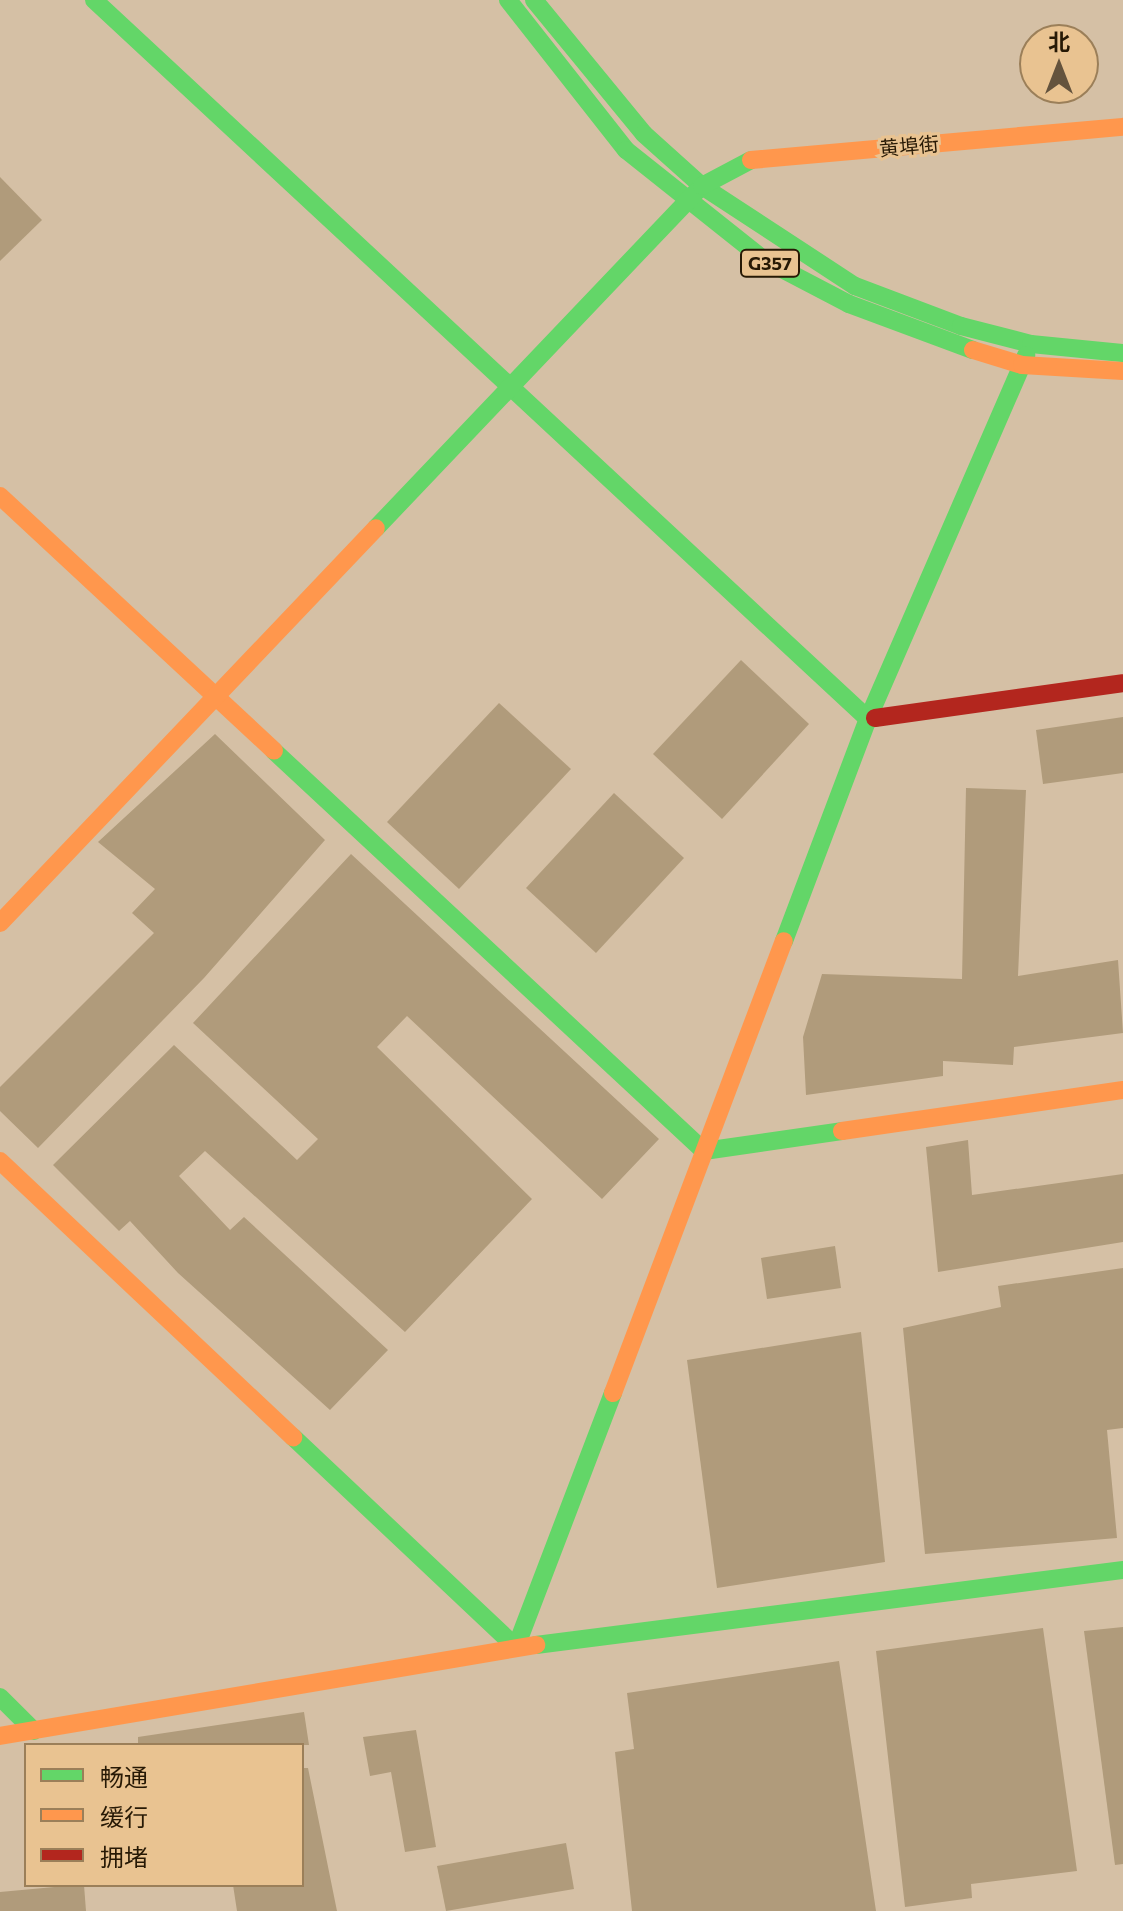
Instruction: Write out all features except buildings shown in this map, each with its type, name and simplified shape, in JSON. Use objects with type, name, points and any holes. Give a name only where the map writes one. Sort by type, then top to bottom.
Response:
[{"type":"main road","points":[[94,0],[868,719]]},
{"type":"main road","name":"G357","points":[[508,0],[626,150],[686,203],[763,259],[849,304],[1022,365],[1123,371]]},
{"type":"main road","name":"G357","points":[[534,0],[644,134],[702,186],[855,286],[961,326],[1031,344],[1123,353]]},
{"type":"main road","name":"黄埠街","points":[[0,923],[507,386],[702,186],[755,158],[1123,127]]},
{"type":"main road","points":[[516,1647],[868,719],[1031,344]]},
{"type":"main road","points":[[0,496],[704,1151]]},
{"type":"main road","points":[[868,719],[1123,683]]},
{"type":"main road","points":[[704,1151],[1123,1090]]},
{"type":"main road","points":[[0,1161],[516,1647]]},
{"type":"main road","points":[[0,1736],[516,1647],[1123,1570]]},
{"type":"main road","points":[[0,1697],[34,1731]]},
{"type":"traffic: fast","points":[[94,0],[868,719],[875,718]]},
{"type":"traffic: fast","points":[[508,0],[626,150],[763,259],[849,304],[973,350]]},
{"type":"traffic: fast","points":[[534,0],[644,134],[702,186],[855,286],[961,326],[1031,344],[1123,353]]},
{"type":"traffic: fast","points":[[376,528],[702,186],[751,160]]},
{"type":"traffic: fast","points":[[784,941],[868,719],[1026,355]]},
{"type":"traffic: fast","points":[[274,751],[704,1151],[842,1131]]},
{"type":"traffic: fast","points":[[293,1437],[516,1647],[613,1393]]},
{"type":"traffic: fast","points":[[536,1645],[1123,1570]]},
{"type":"traffic: fast","points":[[0,1697],[34,1731]]},
{"type":"traffic: slow","points":[[751,160],[1123,127]]},
{"type":"traffic: slow","points":[[973,350],[1022,365],[1123,371]]},
{"type":"traffic: slow","points":[[0,496],[274,751]]},
{"type":"traffic: slow","points":[[0,923],[376,528]]},
{"type":"traffic: slow","points":[[613,1393],[784,941]]},
{"type":"traffic: slow","points":[[842,1131],[1123,1090]]},
{"type":"traffic: slow","points":[[0,1161],[293,1437]]},
{"type":"traffic: slow","points":[[0,1736],[536,1645]]},
{"type":"traffic: jam","points":[[875,718],[1123,683]]}]
